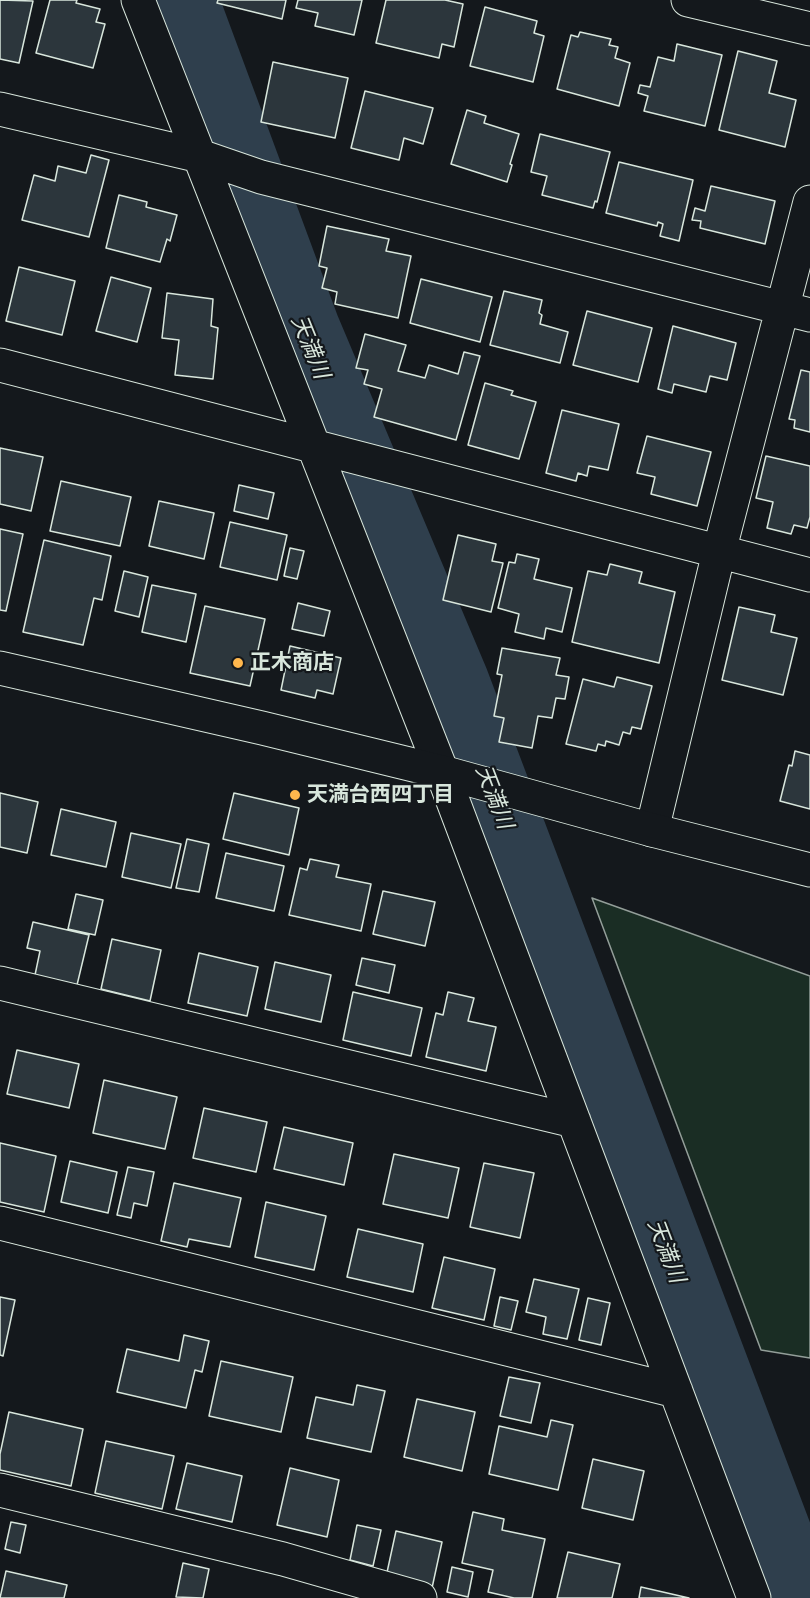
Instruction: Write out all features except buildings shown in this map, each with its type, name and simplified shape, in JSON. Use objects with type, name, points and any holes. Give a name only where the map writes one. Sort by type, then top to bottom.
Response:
[{"type":"street","points":[[138,0],[442,772],[754,1598]]},
{"type":"street","points":[[688,0],[810,29]]},
{"type":"street","points":[[0,109],[200,156],[261,177],[796,311]]},
{"type":"street","points":[[652,830],[719,552],[796,311],[810,202]]},
{"type":"street","points":[[0,365],[810,575]]},
{"type":"street","points":[[0,668],[442,772],[652,830],[810,870]]},
{"type":"street","points":[[0,983],[574,1121]]},
{"type":"street","points":[[0,1223],[676,1391]]},
{"type":"street","points":[[0,1490],[283,1559],[420,1598]]},
{"type":"green space","points":[[592,898],[810,976],[810,1358],[761,1350]]},
{"type":"waterway","name":"天満川","points":[[180,0],[302,329],[451,682],[798,1598]]},
{"type":"place","name":"正木商店","points":[[238,663]]},
{"type":"place","name":"天満台西四丁目","points":[[295,795]]}]
